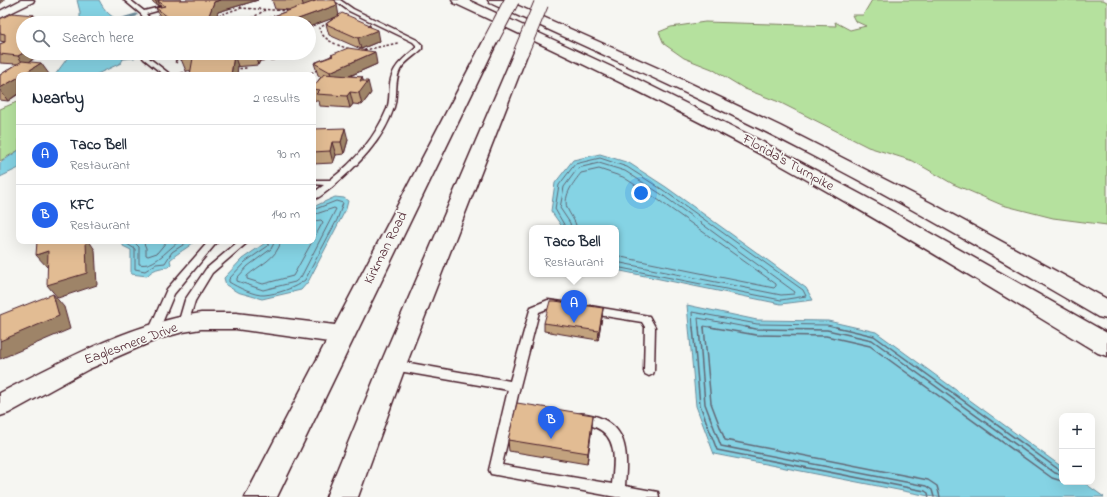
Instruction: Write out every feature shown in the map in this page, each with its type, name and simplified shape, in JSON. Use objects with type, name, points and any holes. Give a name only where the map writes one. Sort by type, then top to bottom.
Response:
[{"type":"main road","name":"Florida's Turnpike","points":[[458,0],[667,99],[791,164],[938,247],[1107,346]]},
{"type":"main road","name":"Florida's Turnpike","points":[[494,0],[703,94],[814,150],[962,229],[1107,310]]},
{"type":"main road","name":"Kirkman Road","points":[[261,497],[512,0]]},
{"type":"main road","points":[[342,497],[393,365],[542,2]]},
{"type":"street","points":[[0,15],[29,0]]},
{"type":"street","name":"Eaglesmere Drive","points":[[0,405],[81,362],[153,332],[183,324],[201,321],[236,321],[343,335]]},
{"type":"lane","points":[[127,0],[145,16]]},
{"type":"lane","points":[[316,195],[333,183],[350,168],[373,142],[384,124],[391,106],[397,68],[419,49],[419,45],[415,41],[351,10],[337,0]]},
{"type":"lane","points":[[143,13],[172,6]]},
{"type":"lane","points":[[149,60],[164,72]]},
{"type":"lane","points":[[316,182],[333,183]]},
{"type":"lane","points":[[153,332],[170,292],[211,244]]},
{"type":"lane","points":[[183,324],[190,300],[209,270],[240,244]]},
{"type":"lane","points":[[649,372],[650,327],[645,319],[548,304],[535,310],[514,386],[495,470],[653,497]]},
{"type":"lane","points":[[393,365],[514,386]]},
{"type":"lane","points":[[510,407],[524,409]]},
{"type":"lane","points":[[569,416],[591,419],[602,423],[611,430],[616,438],[621,452],[618,491]]},
{"type":"path","points":[[240,8],[248,0]]},
{"type":"path","points":[[245,4],[248,7]]},
{"type":"path","points":[[216,16],[240,8],[248,7],[296,12]]},
{"type":"path","points":[[256,16],[266,10]]},
{"type":"path","points":[[332,22],[321,26],[319,30],[333,43],[355,51],[397,43],[401,45]]},
{"type":"path","points":[[177,63],[174,61],[178,60]]},
{"type":"path","points":[[237,72],[232,69],[247,68]]},
{"type":"path","points":[[313,72],[321,68]]},
{"type":"green space","points":[[872,0],[1103,0],[1107,2],[1107,225],[1053,218],[1002,205],[953,184],[913,161],[868,147],[779,102],[745,89],[712,69],[684,58],[664,44],[659,32],[671,27],[705,22],[836,26],[835,22],[850,30],[866,26],[855,21],[852,15],[863,15]]},
{"type":"green space","points":[[16,102],[16,152],[0,161],[0,109]]},
{"type":"water","points":[[77,0],[99,0],[106,11],[112,16],[80,16]]},
{"type":"water","points":[[66,60],[122,60],[121,63],[102,72],[57,72]]},
{"type":"water","points":[[16,152],[16,169],[0,177],[0,163]]},
{"type":"water","points":[[600,154],[629,163],[666,187],[806,288],[813,300],[781,304],[619,271],[619,225],[561,225],[551,211],[555,183],[573,160]]},
{"type":"water","points":[[335,197],[344,198],[348,201],[346,209],[308,282],[301,290],[262,299],[237,292],[226,285],[224,278],[242,259],[264,244],[316,244],[316,206]]},
{"type":"water","points":[[123,244],[191,244],[170,260],[171,264],[168,267],[156,269],[147,276],[131,274],[131,250],[123,246]]},
{"type":"water","points":[[687,305],[757,320],[828,321],[876,332],[1059,465],[1059,485],[1087,485],[1104,497],[934,497],[714,454],[696,406]]},
{"type":"building","points":[[220,0],[214,2],[209,16],[167,16],[156,8],[165,6],[158,1]]},
{"type":"building","points":[[318,0],[335,0],[337,5],[306,16],[274,16]]},
{"type":"building","points":[[12,13],[34,15],[16,16],[16,56],[0,54],[0,44],[5,42],[5,34],[0,33],[0,19]]},
{"type":"building","points":[[342,13],[378,30],[358,38],[326,24]]},
{"type":"building","points":[[348,48],[375,52],[330,72],[314,63],[333,56],[331,55]]},
{"type":"building","points":[[193,60],[233,60],[231,72],[191,72]]},
{"type":"building","points":[[22,61],[41,63],[27,72],[16,72],[16,79],[0,88],[0,75]]},
{"type":"building","points":[[324,74],[362,77],[360,81],[368,81],[359,93],[350,92],[347,96],[316,94],[320,90],[316,89],[316,83]]},
{"type":"building","points":[[345,128],[341,142],[332,142],[330,151],[316,152],[316,129]]},
{"type":"building","points":[[37,244],[86,244],[87,273],[47,285],[48,251],[36,255]]},
{"type":"building","points":[[53,294],[59,316],[0,341],[0,315]]},
{"type":"building","points":[[550,301],[603,308],[599,331],[544,323]]},
{"type":"building","points":[[517,403],[593,415],[588,453],[508,440]]},
{"type":"place","name":"Taco Bell","points":[[574,323]]},
{"type":"place","name":"KFC","points":[[551,439]]}]
